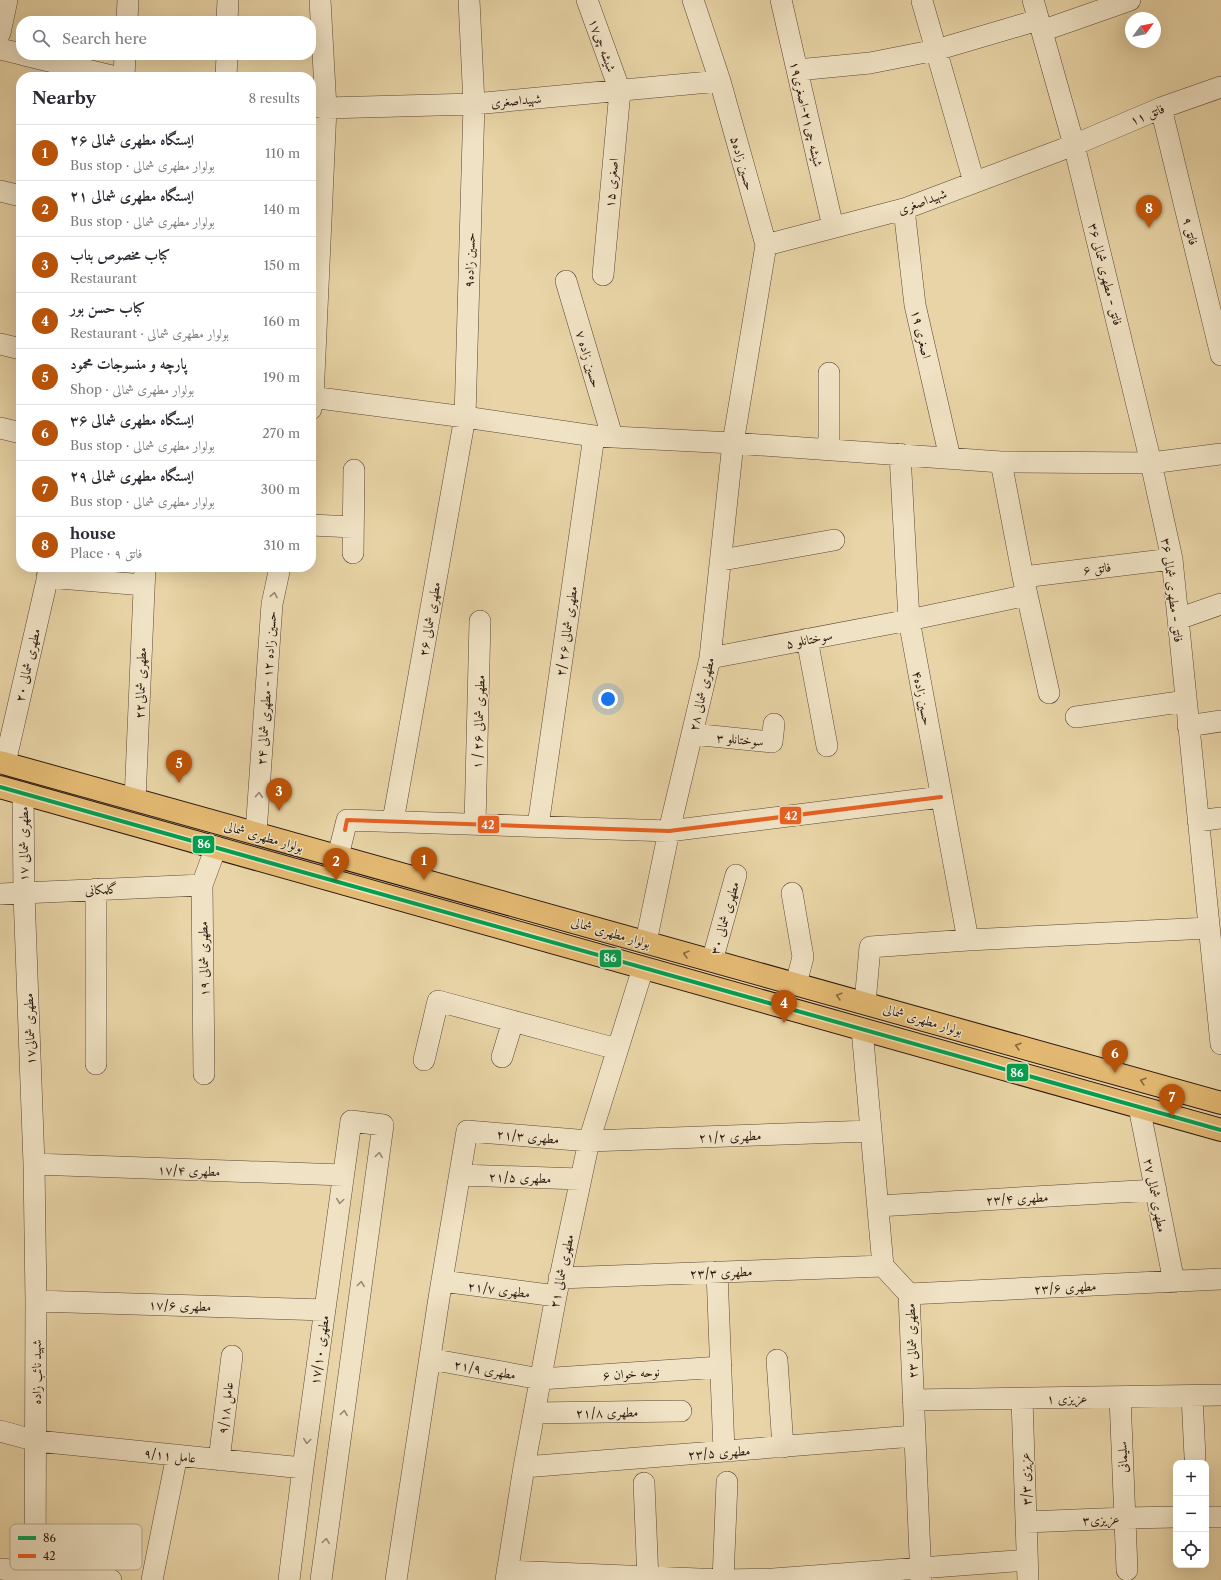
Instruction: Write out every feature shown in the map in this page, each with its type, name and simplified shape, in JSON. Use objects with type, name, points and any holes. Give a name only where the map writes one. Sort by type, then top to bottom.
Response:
[{"type":"main road","name":"بولوار مطهری شمالی","points":[[2,763],[1221,1103]]},
{"type":"main road","name":"بولوار مطهری شمالی","points":[[0,787],[1221,1130]]},
{"type":"main road","points":[[1037,1078],[1043,1053]]},
{"type":"street","points":[[0,33],[7,0]]},
{"type":"street","points":[[127,16],[128,0]]},
{"type":"street","points":[[227,16],[228,0]]},
{"type":"street","points":[[316,233],[320,0]]},
{"type":"street","name":"حسین زاده۹","points":[[465,416],[474,104],[469,0]]},
{"type":"street","name":"شیشه چی۱۷","points":[[586,0],[620,90]]},
{"type":"street","name":"حسین زاده۵","points":[[693,0],[720,81],[766,245]]},
{"type":"street","name":"شیشه چی۲۱-اصغری۱۹","points":[[781,0],[833,227]]},
{"type":"street","points":[[1033,0],[1046,24]]},
{"type":"street","points":[[1046,0],[1046,24]]},
{"type":"street","points":[[797,70],[870,63],[936,50],[1046,24],[1130,0]]},
{"type":"street","points":[[922,1],[974,182]]},
{"type":"street","name":"فاتق - مطهری شمالی ۳۶","points":[[1046,24],[1151,462],[1172,559],[1198,821],[1213,901],[1208,928],[1221,1044]]},
{"type":"street","points":[[0,49],[16,53]]},
{"type":"street","points":[[43,60],[95,72]]},
{"type":"street","points":[[124,72],[125,60]]},
{"type":"street","points":[[226,60],[226,72]]},
{"type":"street","name":"شهیداصغری","points":[[319,107],[474,104],[720,81]]},
{"type":"street","name":"فاتق ۱۱","points":[[1074,145],[1161,108],[1221,87]]},
{"type":"street","name":"اصغری ۱۵","points":[[603,275],[620,90]]},
{"type":"street","name":"فاتق ۹","points":[[1161,108],[1221,355]]},
{"type":"street","name":"شهیداصغری","points":[[766,245],[904,209],[1074,145]]},
{"type":"street","points":[[0,191],[16,195]]},
{"type":"street","name":"اصغری ۱۹","points":[[904,209],[915,305],[950,458]]},
{"type":"street","name":"مطهری شمالی ۲۸","points":[[646,942],[669,831],[710,658],[722,560],[733,443],[766,245]]},
{"type":"street","name":"حسین زاده ۷","points":[[566,281],[603,436]]},
{"type":"street","points":[[0,344],[16,348]]},
{"type":"street","points":[[829,373],[829,449]]},
{"type":"street","points":[[316,401],[465,416],[603,436],[829,449],[1001,462],[1151,462],[1221,454]]},
{"type":"street","name":"مطهری شمالی ۲۶","points":[[393,821],[465,416]]},
{"type":"street","points":[[0,428],[16,432]]},
{"type":"street","name":"مطهری شمالی ۲۶ /۲","points":[[538,826],[603,436]]},
{"type":"street","name":"حسین زاده۴","points":[[900,454],[909,620],[968,940]]},
{"type":"street","points":[[1001,462],[1025,586],[1049,693]]},
{"type":"street","points":[[353,553],[354,470]]},
{"type":"street","points":[[316,525],[353,527]]},
{"type":"street","points":[[722,560],[834,540]]},
{"type":"street","name":"فاتق ۶","points":[[909,620],[1025,586],[1172,559]]},
{"type":"street","points":[[49,572],[145,576]]},
{"type":"street","name":"مطهری شمالی ۲۰","points":[[2,763],[49,572]]},
{"type":"street","name":"حسین زاده ۱۲ - مطهری شمالی ۲۴","points":[[256,833],[272,604],[279,572]]},
{"type":"street","name":"مطهری شمالی۲۲","points":[[135,800],[145,576]]},
{"type":"street","points":[[1178,619],[1221,604]]},
{"type":"street","name":"مطهری شمالی ۲۶ / ۱","points":[[475,824],[480,620]]},
{"type":"street","name":"سوختانلو ۵","points":[[710,658],[909,620]]},
{"type":"street","points":[[807,639],[828,746]]},
{"type":"street","points":[[1076,717],[1186,701]]},
{"type":"street","points":[[1188,726],[1221,721]]},
{"type":"street","name":"سوختانلو ۳","points":[[692,734],[772,742],[774,724]]},
{"type":"street","name":"مطهری شمالی ۱۷","points":[[23,793],[24,894]]},
{"type":"street","points":[[338,856],[347,820],[669,831],[941,797]]},
{"type":"street","points":[[1198,821],[1221,818]]},
{"type":"street","name":"مطهری شمالی ۱۹","points":[[204,1074],[202,885],[216,847]]},
{"type":"street","name":"مطهری شمالی ۳۰","points":[[712,961],[736,875]]},
{"type":"street","name":"گلمکانی","points":[[0,894],[202,885]]},
{"type":"street","points":[[96,889],[96,1064]]},
{"type":"street","points":[[792,893],[803,957],[796,984]]},
{"type":"street","name":"مطهری شمالی۱۷","points":[[24,894],[34,1164]]},
{"type":"street","points":[[864,1003],[870,948],[968,940],[1208,928]]},
{"type":"street","name":"مطهری شمالی ۲۱","points":[[506,1575],[540,1379],[580,1179],[589,1141],[643,968]]},
{"type":"street","points":[[424,1060],[438,1001],[618,1049]]},
{"type":"street","points":[[502,1057],[513,1021]]},
{"type":"street","points":[[862,1029],[883,1266]]},
{"type":"street","name":"مطهری شمالی ۲۷","points":[[1139,1107],[1174,1282]]},
{"type":"street","name":"مطهری ۱۷/۱۰","points":[[289,1580],[351,1121],[383,1125],[321,1580]]},
{"type":"street","name":"مطهری ۲۱/۳","points":[[460,1175],[467,1131],[589,1141]]},
{"type":"street","name":"مطهری ۲۱/۲","points":[[589,1141],[871,1131]]},
{"type":"street","name":"مطهری ۱۷/۴","points":[[34,1164],[344,1175]]},
{"type":"street","name":"شهید نائب زاده","points":[[34,1164],[36,1301],[35,1524]]},
{"type":"street","points":[[396,1580],[442,1281],[460,1175]]},
{"type":"street","name":"مطهری ۲۱/۵","points":[[460,1175],[580,1179]]},
{"type":"street","name":"مطهری ۲۳/۴","points":[[878,1206],[1156,1190]]},
{"type":"street","name":"مطهری ۲۳/۳","points":[[558,1287],[717,1272],[883,1266]]},
{"type":"street","name":"مطهری شمالی ۲۳","points":[[883,1266],[909,1294],[921,1574]]},
{"type":"street","points":[[717,1272],[724,1451]]},
{"type":"street","name":"مطهری ۲۳/۶","points":[[909,1294],[1221,1279]]},
{"type":"street","name":"مطهری ۲۱/۷","points":[[442,1281],[558,1287]]},
{"type":"street","name":"مطهری ۱۷/۶","points":[[36,1301],[325,1310]]},
{"type":"street","name":"عامل ۹/۱۸","points":[[219,1460],[232,1356]]},
{"type":"street","name":"مطهری ۲۱/۹","points":[[430,1359],[540,1379]]},
{"type":"street","points":[[777,1360],[783,1447]]},
{"type":"street","name":"نوحه خوان ۶","points":[[540,1379],[721,1367]]},
{"type":"street","name":"عزیزی ۱","points":[[913,1400],[1221,1395]]},
{"type":"street","points":[[1192,1396],[1194,1456]]},
{"type":"street","name":"سلیمانی","points":[[1120,1397],[1127,1570]]},
{"type":"street","name":"عزیزی ۳/۳","points":[[1022,1399],[1028,1580]]},
{"type":"street","name":"مطهری ۲۱/۸","points":[[534,1413],[681,1411]]},
{"type":"street","name":"عامل ۹/۱۱","points":[[0,1431],[36,1442],[303,1468]]},
{"type":"street","name":"مطهری ۲۳/۵","points":[[524,1467],[914,1436]]},
{"type":"street","points":[[152,1580],[177,1455]]},
{"type":"street","points":[[723,1580],[727,1482]]},
{"type":"street","points":[[644,1483],[648,1578]]},
{"type":"street","name":"عزیزی۳","points":[[1026,1522],[1173,1517]]},
{"type":"street","points":[[1209,1517],[1221,1517]]},
{"type":"street","points":[[506,1575],[723,1580],[773,1579],[921,1574],[1027,1560]]},
{"type":"street","points":[[0,1569],[35,1576],[111,1580]]},
{"type":"transit line","name":"86","points":[[0,787],[1221,1130]]},
{"type":"transit line","name":"42","points":[[345,830],[347,820],[669,831],[941,797]]},
{"type":"place","name":"house","points":[[1149,228]]},
{"type":"place","name":"پارچه و منسوجات محمود","points":[[179,783]]},
{"type":"place","name":"كباب مخصوص بناب","points":[[279,811]]},
{"type":"place","name":"ایستگاه مطهری شمالی ۲۶","points":[[424,880]]},
{"type":"place","name":"ایستگاه مطهری شمالی ۲۱","points":[[336,881]]},
{"type":"place","name":"كباب حسن بور","points":[[784,1023]]},
{"type":"place","name":"ایستگاه مطهری شمالی ۳۶","points":[[1115,1073]]},
{"type":"place","name":"ایستگاه مطهری شمالی ۲۹","points":[[1172,1117]]}]
